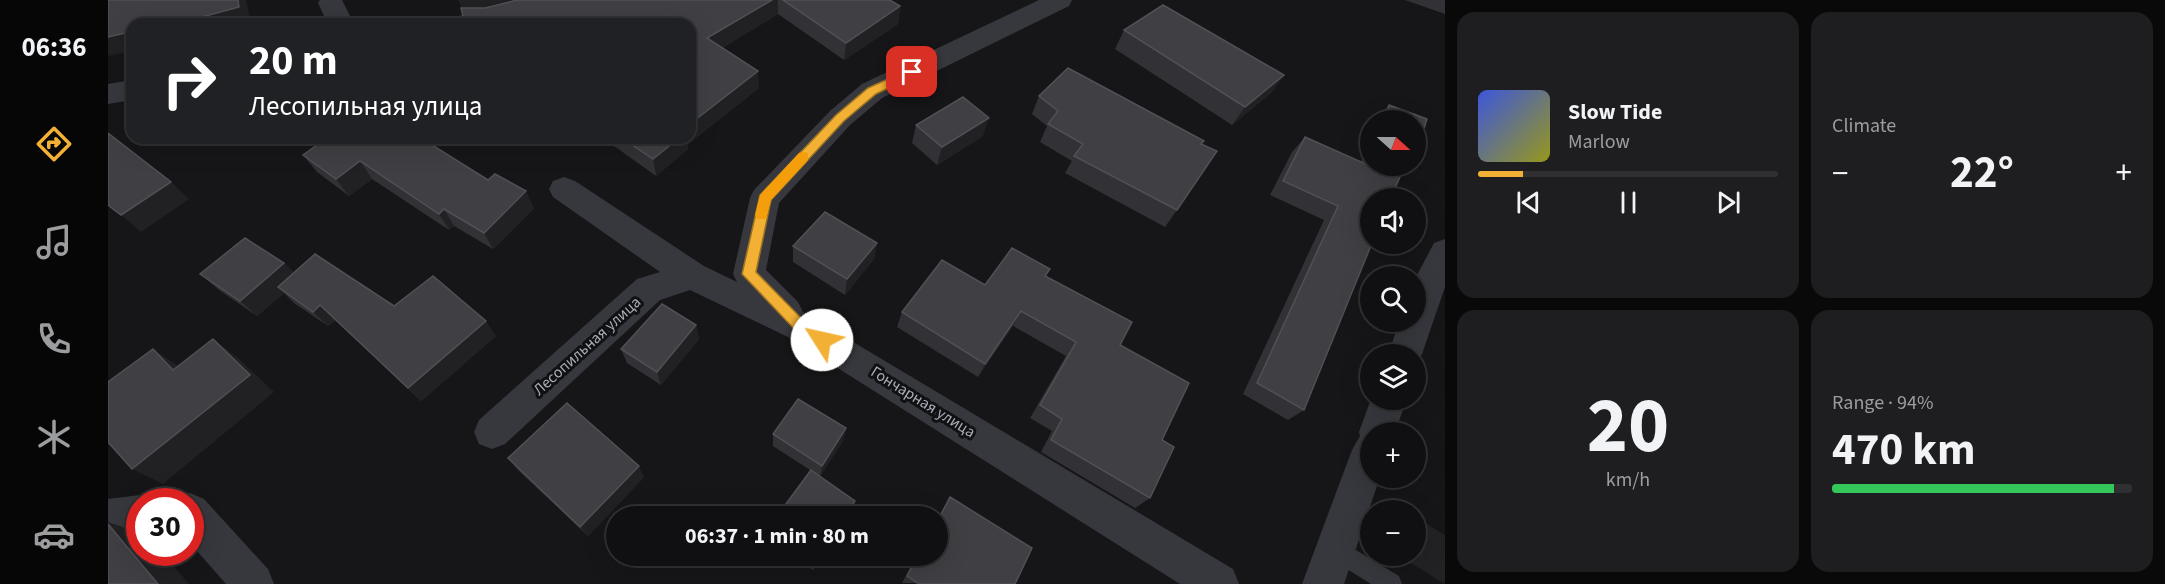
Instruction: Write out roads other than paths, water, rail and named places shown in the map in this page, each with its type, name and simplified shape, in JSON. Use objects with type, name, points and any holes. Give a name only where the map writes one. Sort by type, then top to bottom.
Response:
[{"type":"street","points":[[482,18],[550,0]]},
{"type":"street","points":[[802,328],[749,274],[765,198],[840,118],[872,91],[1060,0]]},
{"type":"street","points":[[108,94],[126,91]]},
{"type":"street","name":"Гончарная улица","points":[[564,189],[692,276],[802,328],[1218,584]]},
{"type":"street","points":[[1409,344],[1442,263]]},
{"type":"street","name":"Лесопильная улица","points":[[492,432],[649,289],[692,276]]},
{"type":"street","points":[[1330,566],[1360,481]]},
{"type":"street","points":[[108,519],[126,517]]},
{"type":"street","points":[[204,529],[253,584]]},
{"type":"lane","points":[[1330,566],[1391,584]]}]
